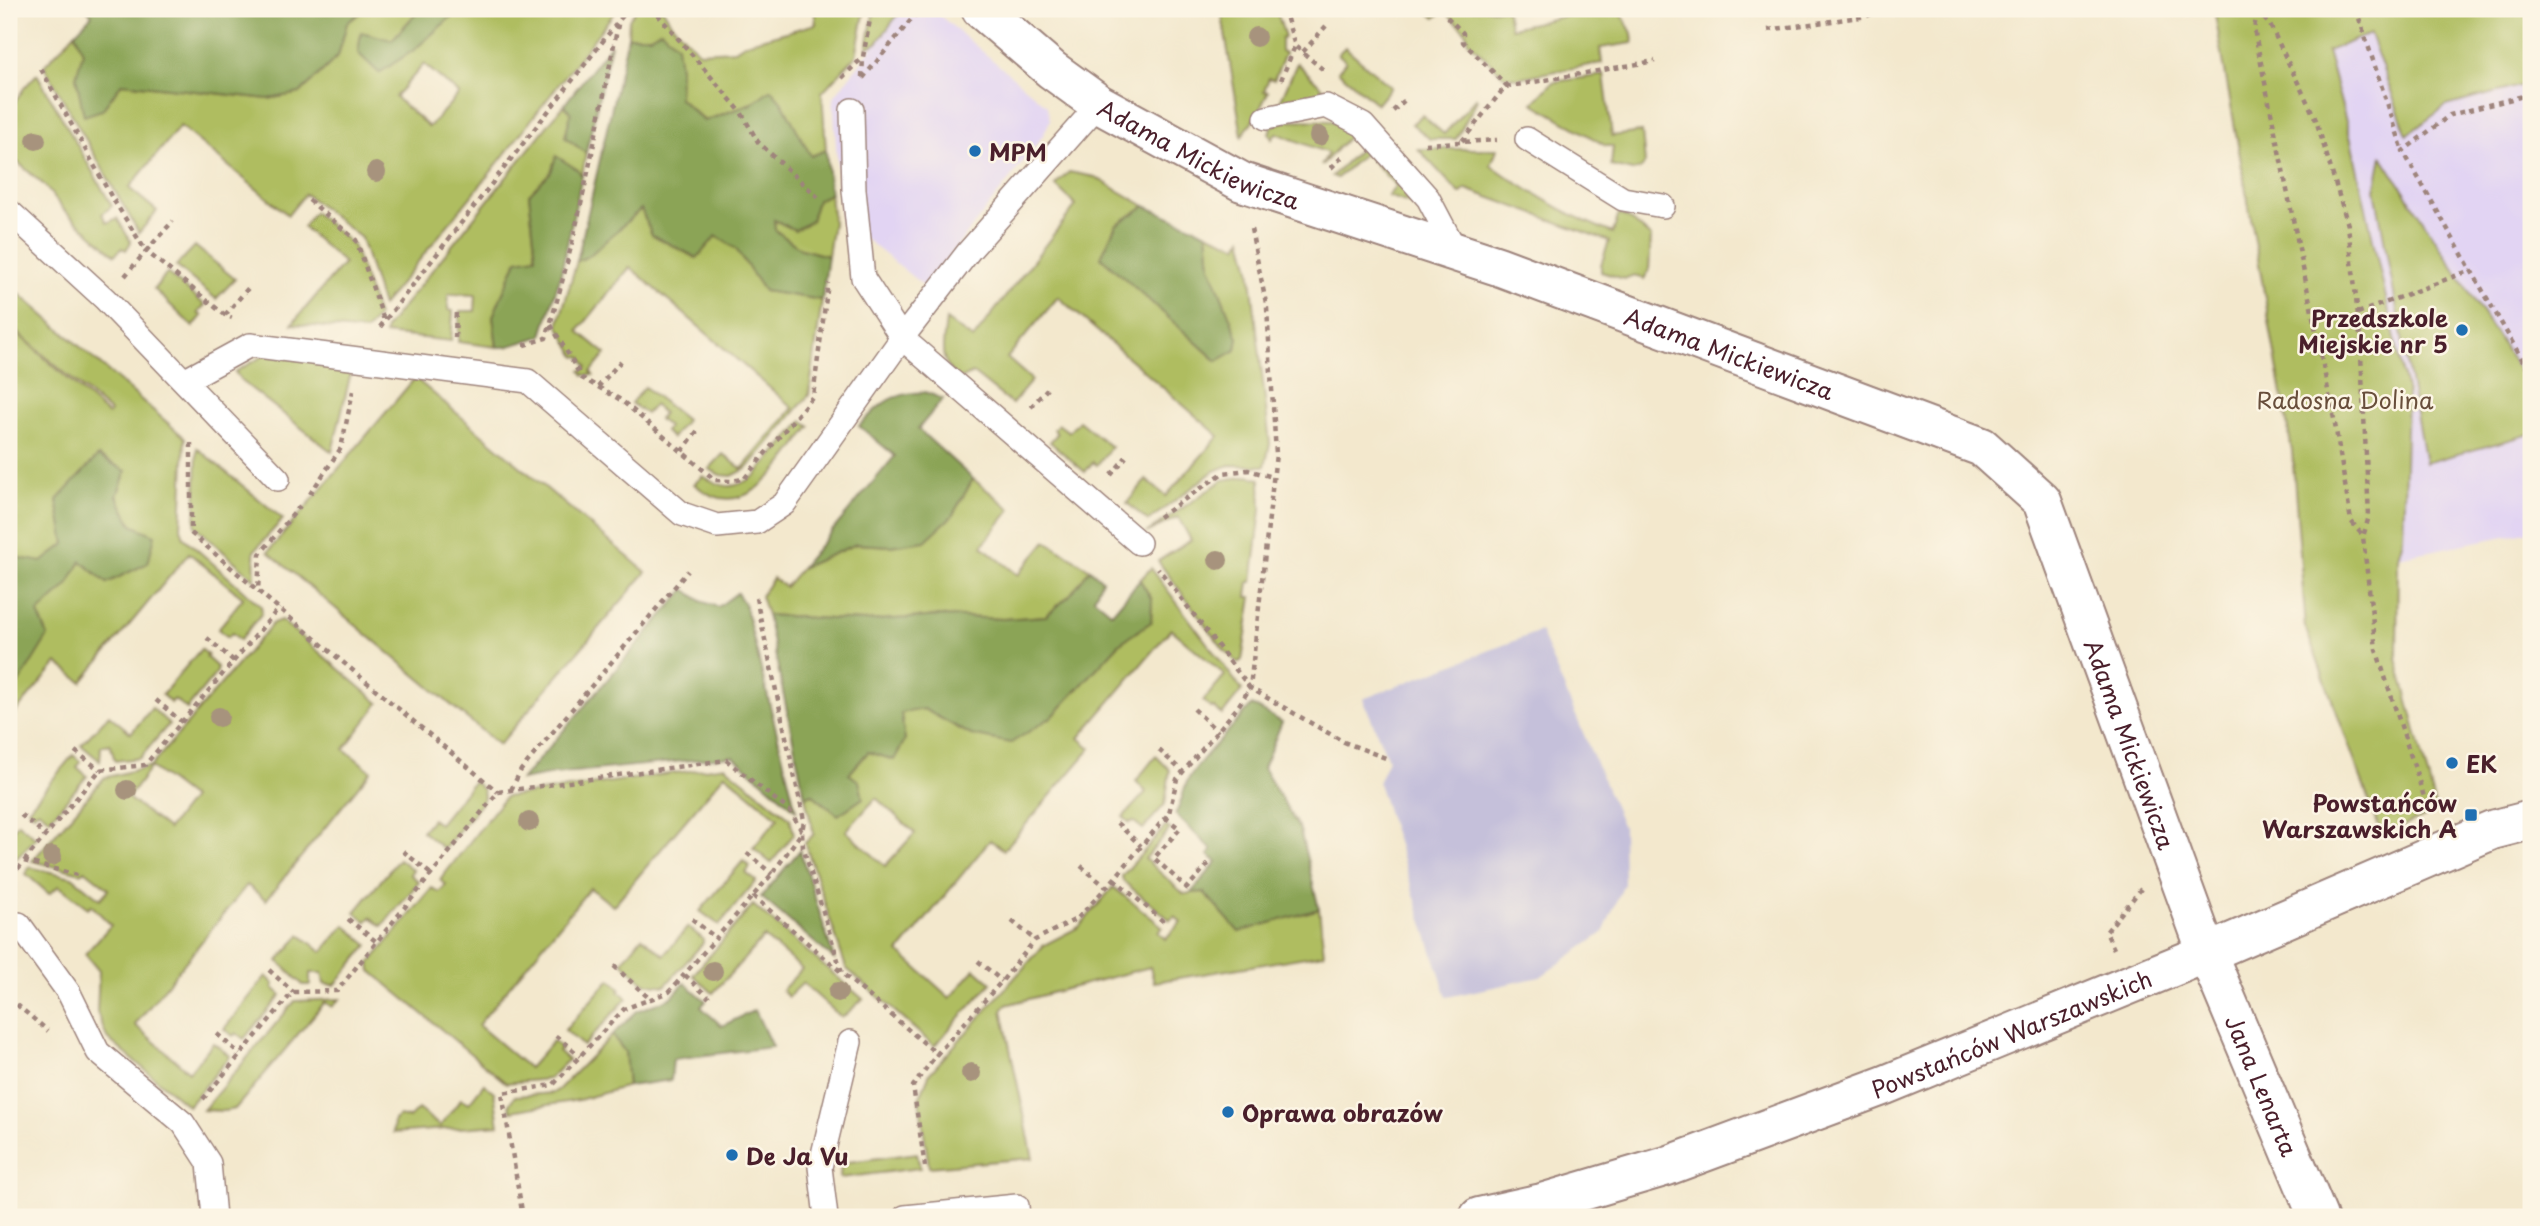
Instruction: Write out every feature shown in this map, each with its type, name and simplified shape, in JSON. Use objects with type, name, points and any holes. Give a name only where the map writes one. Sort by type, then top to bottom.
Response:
[{"type":"street","name":"Adama Mickiewicza","points":[[981,9],[1052,70],[1099,104],[1242,182],[1497,266],[1982,447],[2042,501],[2207,953]]},
{"type":"street","name":"Powstańców Warszawskich","points":[[1479,1217],[1542,1203],[1667,1167],[1885,1085],[2207,953],[2492,830],[2531,820]]},
{"type":"street","name":"Jana Lenarta","points":[[2207,953],[2318,1217]]},
{"type":"lane","points":[[184,381],[250,345],[528,381],[682,513],[717,526],[757,522],[784,504],[902,338],[969,251],[1099,104]]},
{"type":"lane","points":[[1266,118],[1326,106],[1363,125],[1428,198],[1457,253]]},
{"type":"lane","points":[[852,110],[854,190],[863,278],[902,338],[1134,539]]},
{"type":"lane","points":[[1527,139],[1623,199],[1663,206]]},
{"type":"lane","points":[[9,211],[105,299],[278,479]]},
{"type":"lane","points":[[19,924],[69,993],[98,1052],[183,1124],[209,1163],[214,1217]]},
{"type":"lane","points":[[826,1217],[820,1167],[850,1042]]},
{"type":"lane","points":[[905,1217],[1017,1206],[1018,1217]]},
{"type":"path","points":[[378,331],[628,9]]},
{"type":"path","points":[[649,9],[658,15],[741,112],[758,142],[826,204]]},
{"type":"path","points":[[873,9],[863,57],[862,79],[920,9]]},
{"type":"path","points":[[1284,9],[1295,46],[1326,72]]},
{"type":"path","points":[[1769,30],[1867,16],[1883,9]]},
{"type":"path","points":[[2257,10],[2272,9]]},
{"type":"path","points":[[2356,9],[2403,151],[2531,375]]},
{"type":"path","points":[[2257,10],[2270,25],[2316,120],[2347,225],[2358,313],[2369,516],[2363,537],[2375,649],[2429,813]]},
{"type":"path","points":[[2257,10],[2254,29],[2335,424],[2351,521],[2363,537]]},
{"type":"path","points":[[1447,17],[1463,33],[1462,42],[1508,87]]},
{"type":"path","points":[[516,348],[547,338],[571,250],[619,20]]},
{"type":"path","points":[[1303,52],[1326,26]]},
{"type":"path","points":[[835,85],[863,57]]},
{"type":"path","points":[[1461,142],[1505,87],[1655,61]]},
{"type":"path","points":[[41,69],[111,196],[146,251],[225,315],[237,320]]},
{"type":"path","points":[[2403,151],[2450,115],[2531,94]]},
{"type":"path","points":[[1416,144],[1527,139]]},
{"type":"path","points":[[309,200],[356,240],[385,321]]},
{"type":"path","points":[[925,1167],[913,1086],[937,1054],[1035,940],[1078,918],[1114,879],[1169,813],[1177,779],[1218,732],[1250,688],[1276,454],[1267,308],[1248,218]]},
{"type":"path","points":[[105,299],[173,221]]},
{"type":"path","points":[[2358,313],[2471,270]]},
{"type":"path","points":[[551,324],[582,378],[621,400],[715,480],[744,480],[813,396],[829,274]]},
{"type":"path","points":[[225,315],[250,286]]},
{"type":"path","points":[[455,345],[456,311]]},
{"type":"path","points":[[598,387],[621,361]]},
{"type":"path","points":[[258,591],[260,554],[305,501],[341,448],[355,383]]},
{"type":"path","points":[[682,452],[699,429]]},
{"type":"path","points":[[191,443],[191,533],[498,792],[726,760],[790,812],[802,832]]},
{"type":"path","points":[[1273,477],[1248,470],[1223,473],[1134,539],[1250,688],[1344,742],[1388,759]]},
{"type":"path","points":[[510,791],[521,770],[688,571]]},
{"type":"path","points":[[756,598],[804,820],[803,847],[842,972]]},
{"type":"path","points":[[75,751],[100,770],[145,765],[279,608]]},
{"type":"path","points":[[207,638],[234,661]]},
{"type":"path","points":[[156,700],[182,722]]},
{"type":"path","points":[[1194,709],[1218,732]]},
{"type":"path","points":[[1159,750],[1183,772]]},
{"type":"path","points":[[9,873],[16,871],[100,770]]},
{"type":"path","points":[[269,970],[293,992],[337,991],[498,792]]},
{"type":"path","points":[[21,815],[46,835]]},
{"type":"path","points":[[1165,817],[1180,829],[1153,858],[1187,888],[1211,861]]},
{"type":"path","points":[[1117,823],[1141,846]]},
{"type":"path","points":[[523,1217],[502,1093],[553,1085],[624,1009],[669,992],[772,874],[802,832]]},
{"type":"path","points":[[403,851],[432,875]]},
{"type":"path","points":[[747,853],[772,874]]},
{"type":"path","points":[[24,861],[78,875]]},
{"type":"path","points":[[1081,866],[1106,887]]},
{"type":"path","points":[[1114,879],[1164,922]]},
{"type":"path","points":[[753,896],[937,1054]]},
{"type":"path","points":[[2117,955],[2106,932],[2132,902]]},
{"type":"path","points":[[348,919],[378,943]]},
{"type":"path","points":[[692,919],[716,938]]},
{"type":"path","points":[[1012,921],[1035,940]]},
{"type":"path","points":[[978,961],[1002,981]]},
{"type":"path","points":[[614,966],[651,1000]]},
{"type":"path","points":[[685,975],[709,998]]},
{"type":"path","points":[[183,1124],[293,992]]},
{"type":"path","points":[[9,998],[55,1037]]},
{"type":"path","points":[[216,1034],[240,1054]]},
{"type":"path","points":[[556,1036],[580,1056]]},
{"type":"shaded area","points":[[902,9],[932,9],[1047,106],[1050,120],[1044,134],[925,287],[845,222],[841,223],[833,98]]},
{"type":"shaded area","name":"Przedszkole Miejskie nr 5","points":[[2531,9],[2531,531],[2398,557],[2403,539],[2378,267],[2351,140],[2327,51],[2370,34]]},
{"type":"shaded area","points":[[1540,631],[1623,827],[1624,884],[1603,933],[1540,977],[1447,997],[1378,783],[1388,759],[1363,699]]},
{"type":"green space","points":[[87,9],[365,9],[347,23],[338,56],[300,93],[268,99],[122,83],[102,110],[84,116],[76,77],[83,52],[75,33],[92,15]]},
{"type":"green space","points":[[365,9],[420,9],[392,40],[361,33],[414,50],[460,9],[617,9],[491,172],[382,306],[361,238],[305,194],[288,215],[180,126],[129,188],[157,211],[139,233],[44,66],[75,33],[83,52],[76,77],[102,110],[122,83],[268,99],[300,93],[338,56],[347,23]],"holes":[[[424,64],[459,94],[429,127],[395,97]]]},
{"type":"green space","points":[[420,9],[460,9],[414,50],[379,73],[358,53],[361,32],[392,40]]},
{"type":"green space","points":[[636,9],[663,9],[671,23],[699,52],[735,50],[746,43],[816,24],[814,9],[865,9],[856,56],[822,92],[826,150],[811,157],[782,102],[751,103],[705,121],[679,98],[680,68],[650,36],[628,36],[629,19]]},
{"type":"green space","points":[[874,9],[902,9],[877,43],[867,48]]},
{"type":"green space","points":[[1221,9],[1276,9],[1285,37],[1281,38],[1281,51],[1285,53],[1274,80],[1269,78],[1264,91],[1268,92],[1242,136]]},
{"type":"green space","points":[[1424,9],[1506,9],[1511,28],[1598,9],[1619,9],[1632,33],[1633,43],[1600,48],[1602,63],[1517,78],[1504,76],[1468,41],[1466,32],[1444,10],[1435,18]]},
{"type":"green space","name":"Radosna Dolina","points":[[2214,9],[2531,9],[2531,83],[2446,106],[2407,135],[2370,34],[2327,51],[2351,140],[2407,393],[2403,539],[2398,557],[2397,659],[2437,811],[2382,836],[2306,629],[2292,451]]},
{"type":"green space","points":[[661,30],[677,45],[680,68],[679,98],[704,121],[751,104],[771,89],[782,102],[811,156],[826,150],[830,194],[817,200],[811,221],[795,230],[774,220],[775,230],[801,249],[828,256],[822,300],[764,291],[736,249],[716,236],[697,258],[652,235],[641,209],[589,256],[577,261],[628,36],[650,36]]},
{"type":"green space","points":[[611,44],[586,153],[565,137],[571,113],[564,105]]},
{"type":"green space","points":[[1345,47],[1391,87],[1377,104],[1338,71],[1346,61],[1338,54]]},
{"type":"green space","points":[[1297,63],[1329,94],[1279,104]]},
{"type":"green space","points":[[37,74],[112,206],[102,214],[107,223],[117,218],[131,242],[126,250],[122,248],[115,255],[64,210],[44,185],[9,152],[9,112],[24,88]]},
{"type":"green space","points":[[1604,75],[1612,136],[1642,132],[1645,163],[1641,169],[1632,171],[1611,166],[1613,146],[1606,146],[1533,103],[1553,82]]},
{"type":"green space","points":[[1476,98],[1456,139],[1430,139],[1412,124],[1422,115],[1444,134]]},
{"type":"green space","points":[[564,105],[571,113],[565,137],[586,153],[582,176],[578,170],[551,172],[529,194],[536,257],[493,316],[497,347],[458,342],[460,311],[475,311],[476,295],[448,294],[448,310],[453,311],[451,341],[385,334],[386,328]]},
{"type":"green space","points":[[1286,120],[1333,121],[1350,135],[1321,166],[1328,153],[1276,133],[1272,139],[1269,133],[1272,126]]},
{"type":"green space","points":[[1363,146],[1423,208],[1388,196],[1396,186],[1365,153],[1337,178],[1332,176]]},
{"type":"green space","points":[[1418,149],[1497,149],[1491,165],[1565,211],[1613,233],[1619,213],[1630,219],[1651,237],[1649,270],[1644,279],[1634,275],[1624,279],[1601,272],[1609,241],[1466,189],[1460,194]]},
{"type":"green space","points":[[556,156],[578,170],[582,176],[560,277],[542,336],[506,347],[497,347],[493,316],[517,260],[536,257],[529,194],[551,172]]},
{"type":"green space","points":[[2382,156],[2531,389],[2531,434],[2425,463],[2375,190]]},
{"type":"green space","points":[[1069,172],[1095,177],[1145,206],[1116,225],[1101,257],[1217,361],[1238,338],[1210,266],[1207,233],[1238,246],[1242,238],[1250,269],[1270,444],[1265,466],[1230,465],[1214,471],[1148,521],[1127,503],[1146,480],[1166,496],[1219,436],[1058,297],[1007,358],[1032,380],[1012,404],[973,373],[958,380],[944,359],[946,320],[973,339],[1076,205],[1055,185]]},
{"type":"green space","points":[[830,194],[833,223],[828,256],[801,249],[775,230],[774,219],[795,230],[817,200]]},
{"type":"green space","points":[[1145,206],[1207,233],[1210,266],[1238,338],[1236,350],[1217,361],[1101,257],[1116,225]]},
{"type":"green space","points":[[642,208],[652,235],[696,258],[716,235],[736,249],[764,291],[822,300],[809,395],[748,468],[732,476],[720,475],[709,469],[723,454],[742,469],[793,408],[630,267],[578,331],[606,354],[591,372],[593,375],[584,375],[581,371],[587,367],[581,356],[576,357],[558,325],[577,261],[589,256]]},
{"type":"green space","points":[[314,212],[353,245],[378,316],[366,331],[292,324],[344,263],[303,227]]},
{"type":"green space","points":[[195,246],[235,279],[216,299],[176,266]]},
{"type":"green space","points":[[167,273],[205,305],[198,313],[202,316],[193,327],[154,289]]},
{"type":"green space","points":[[9,285],[185,438],[181,528],[184,538],[261,606],[262,613],[240,640],[232,633],[228,637],[218,629],[243,598],[189,553],[82,682],[57,663],[9,720],[9,699],[22,676],[38,613],[68,585],[81,560],[132,525],[117,496],[126,471],[98,456],[57,500],[65,544],[42,563],[9,556]],"holes":[[[17,332],[110,412],[108,415]]]},
{"type":"green space","points":[[265,355],[353,364],[332,452],[243,382],[235,372]]},
{"type":"green space","points":[[415,378],[646,572],[499,745],[268,552]]},
{"type":"green space","points":[[645,387],[686,420],[672,438],[665,432],[668,427],[659,419],[663,413],[654,405],[646,414],[631,403]]},
{"type":"green space","points":[[925,392],[943,399],[918,429],[973,479],[952,516],[925,541],[891,546],[856,544],[801,568],[895,456],[859,426],[888,400]]},
{"type":"green space","points":[[803,421],[810,427],[787,458],[760,486],[745,495],[730,499],[712,496],[694,484],[703,476],[729,486],[747,481],[755,476]]},
{"type":"green space","points":[[1079,421],[1111,447],[1097,465],[1093,462],[1085,472],[1050,442],[1057,434],[1054,429],[1058,424],[1069,432]]},
{"type":"green space","points":[[197,448],[283,519],[254,551],[255,580],[195,526]]},
{"type":"green space","points":[[98,456],[126,471],[117,496],[132,525],[155,535],[148,563],[107,583],[81,561],[68,585],[38,613],[48,636],[9,699],[9,556],[42,562],[65,544],[57,500]]},
{"type":"green space","points":[[1248,476],[1260,479],[1261,510],[1252,582],[1249,582],[1247,597],[1252,597],[1242,660],[1238,663],[1225,651],[1158,561],[1191,540],[1178,517],[1146,533],[1223,480]]},
{"type":"green space","points":[[973,479],[1011,509],[982,546],[1018,575],[1046,541],[1090,569],[1070,595],[1046,616],[1003,619],[941,616],[863,621],[767,615],[761,596],[773,578],[785,587],[801,568],[856,544],[891,546],[952,516]]},
{"type":"green space","points":[[1151,568],[1242,690],[1222,715],[1211,708],[1203,701],[1225,675],[1171,629],[1079,738],[1091,748],[1004,850],[990,840],[899,952],[950,998],[975,969],[991,983],[934,1046],[846,968],[805,843],[814,834],[805,797],[812,794],[838,815],[863,798],[849,774],[868,752],[905,740],[900,713],[924,709],[971,735],[1053,716],[1120,643],[1151,622],[1152,600],[1140,580]],"holes":[[[876,798],[915,833],[885,866],[846,831]]]},
{"type":"green space","points":[[1090,569],[1102,580],[1094,598],[1112,613],[1140,580],[1152,600],[1151,622],[1120,643],[1053,716],[1011,743],[971,735],[924,709],[901,713],[905,740],[894,760],[868,752],[849,774],[859,781],[863,798],[838,815],[812,794],[805,797],[767,615],[863,621],[941,616],[1003,619],[1046,616],[1070,595]]},
{"type":"green space","points":[[685,589],[701,601],[718,607],[737,593],[745,605],[796,810],[733,756],[554,774],[521,780]]},
{"type":"green space","points":[[281,620],[379,703],[344,749],[371,771],[266,900],[247,885],[135,1025],[189,1072],[213,1043],[230,1056],[188,1106],[107,1038],[97,1012],[99,971],[85,954],[111,925],[91,905],[88,908],[59,886],[49,894],[26,874],[29,867],[72,877],[100,899],[109,889],[85,870],[81,873],[32,861],[104,778],[151,766],[273,623]],"holes":[[[151,767],[192,798],[168,829],[128,798]]]},
{"type":"green space","points":[[201,649],[217,667],[217,672],[187,709],[174,699],[171,703],[162,695]]},
{"type":"green space","points":[[1252,705],[1282,722],[1263,768],[1300,830],[1319,909],[1239,932],[1204,892],[1191,893],[1217,862],[1208,855],[1212,850],[1175,814],[1195,769]]},
{"type":"green space","points":[[152,708],[169,724],[140,758],[115,761],[110,744],[101,746],[100,761],[81,745],[109,715],[131,733]]},
{"type":"green space","points":[[73,755],[81,762],[77,767],[87,776],[50,819],[38,810],[34,814],[28,809]]},
{"type":"green space","points":[[1156,756],[1170,770],[1165,804],[1143,829],[1123,817],[1146,792],[1136,781]]},
{"type":"green space","points":[[725,766],[790,818],[794,834],[771,863],[753,848],[778,818],[725,774],[613,906],[590,888],[478,1025],[529,1068],[553,1041],[561,1048],[558,1051],[568,1060],[549,1079],[506,1083],[371,971],[370,963],[432,888],[439,892],[446,885],[440,880],[505,797]]},
{"type":"green space","points":[[474,781],[483,790],[484,797],[444,849],[422,831],[432,819],[439,824]]},
{"type":"green space","points":[[18,823],[36,838],[9,866],[9,834]]},
{"type":"green space","points":[[1166,826],[1170,829],[1145,859],[1184,894],[1204,892],[1239,931],[1319,909],[1324,954],[1154,982],[1150,967],[1006,1005],[1002,1010],[1033,1158],[929,1167],[919,1099],[930,1073],[1044,945],[1079,927],[1113,887],[1163,927],[1158,932],[1165,939],[1181,922],[1175,916],[1170,920],[1123,881],[1122,876]]},
{"type":"green space","points":[[800,850],[834,959],[761,897]]},
{"type":"green space","points":[[399,859],[413,870],[410,874],[419,882],[382,926],[371,917],[366,922],[355,912]]},
{"type":"green space","points":[[743,861],[750,867],[746,873],[756,881],[719,925],[700,911]]},
{"type":"green space","points":[[753,905],[863,999],[842,1018],[803,983],[788,997],[782,990],[802,969],[764,937],[713,993],[693,975]]},
{"type":"green space","points":[[345,925],[368,945],[335,985],[324,984],[322,973],[310,973],[310,985],[303,985],[278,961],[300,935],[322,952]]},
{"type":"green space","points":[[688,927],[703,939],[703,943],[665,986],[644,983],[622,962],[642,937],[664,955]]},
{"type":"green space","points":[[266,976],[281,995],[244,1039],[236,1033],[233,1036],[224,1029]]},
{"type":"green space","points":[[610,979],[627,998],[583,1046],[565,1030]]},
{"type":"green space","points":[[685,983],[706,1001],[701,1007],[722,1026],[755,1010],[772,1047],[673,1059],[671,1080],[628,1086],[625,1052],[612,1035],[637,1011],[671,998]]},
{"type":"green space","points":[[340,999],[332,1007],[325,1002],[235,1109],[203,1110],[295,1001]]},
{"type":"green space","points":[[612,1035],[625,1052],[628,1086],[579,1100],[511,1111],[509,1104],[515,1096],[553,1093],[559,1089]]},
{"type":"green space","points":[[484,1084],[494,1092],[499,1125],[393,1133],[394,1120],[399,1116],[409,1118],[418,1109],[440,1126],[461,1099],[469,1103]]},
{"type":"green space","points":[[917,1153],[920,1168],[840,1178],[841,1163]]},
{"type":"place","name":"MPM","points":[[975,151]]},
{"type":"place","name":"Przedszkole Miejskie nr 5","points":[[2462,330]]},
{"type":"place","name":"EK","points":[[2452,763]]},
{"type":"place","name":"Powstańców Warszawskich A","points":[[2471,815]]},
{"type":"place","name":"Oprawa obrazów","points":[[1228,1112]]},
{"type":"place","name":"De Ja Vu","points":[[732,1155]]}]
